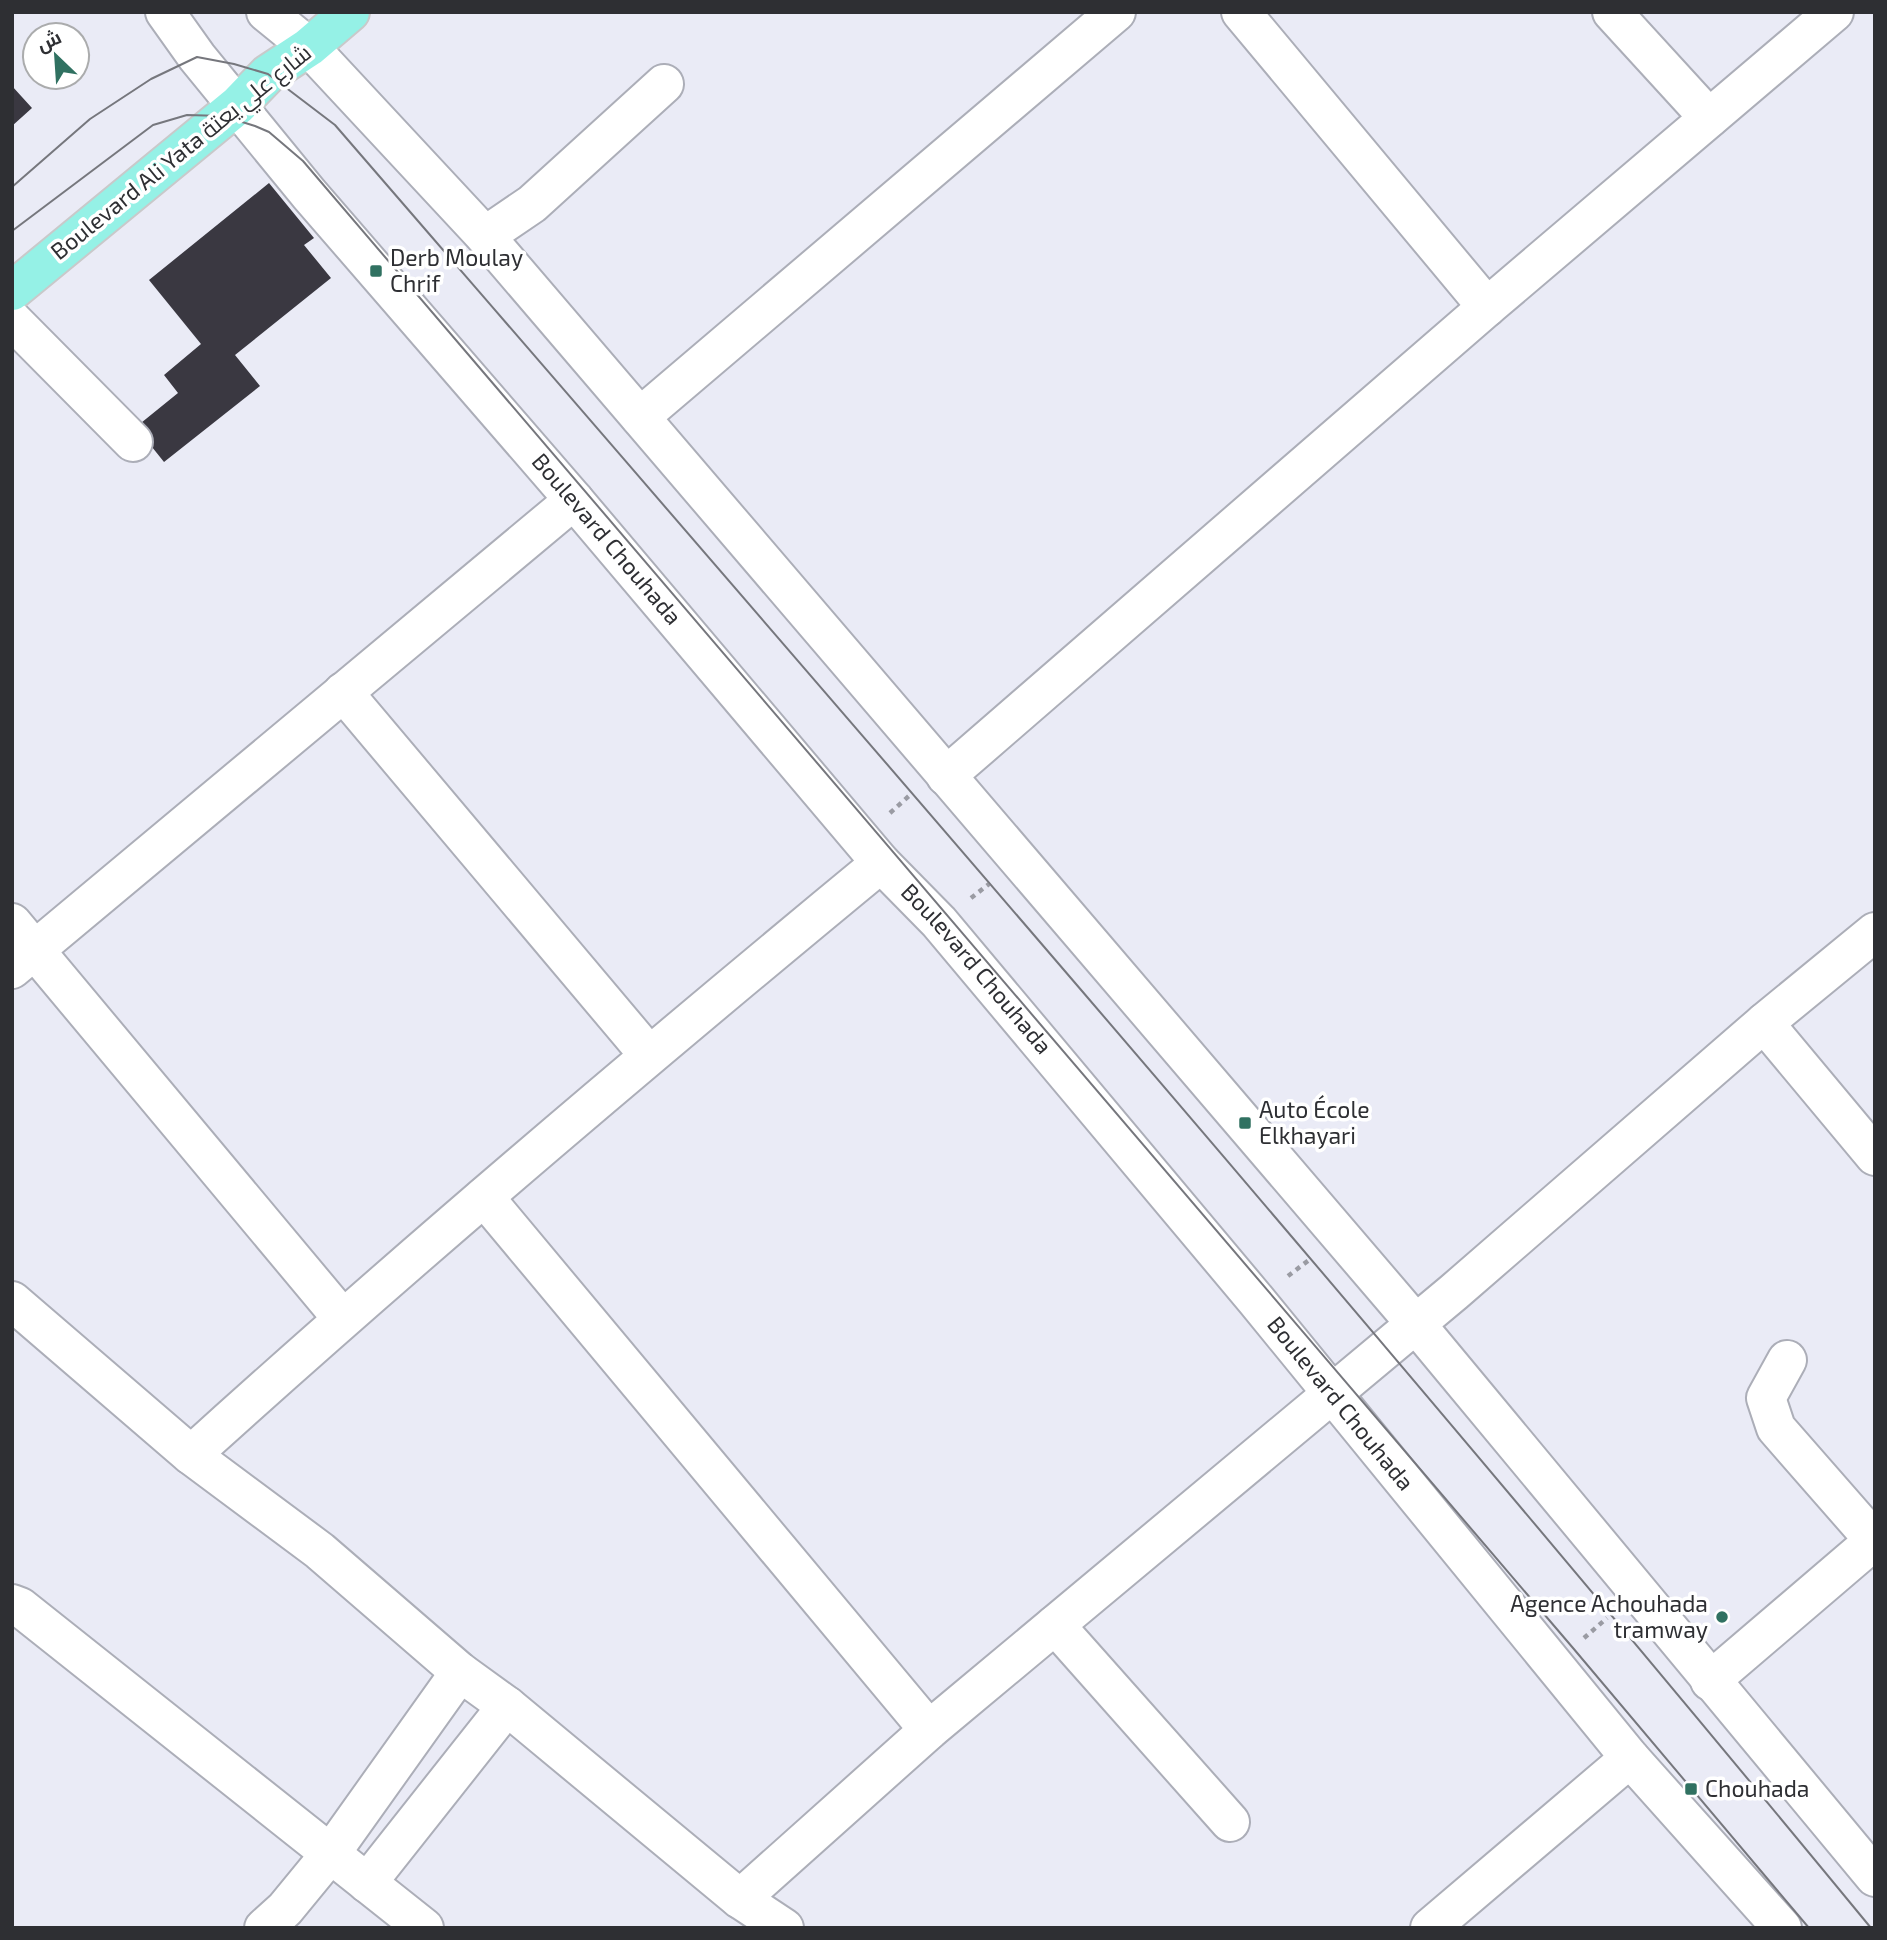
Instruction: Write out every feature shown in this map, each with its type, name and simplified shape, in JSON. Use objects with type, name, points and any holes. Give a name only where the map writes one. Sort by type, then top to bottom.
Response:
[{"type":"main road","name":"Boulevard Ali Yata شارع علي يعتة","points":[[12,291],[238,105],[268,74],[309,47],[350,12]]},
{"type":"street","name":"Boulevard Chouhada","points":[[165,12],[197,57],[309,194],[574,500],[871,851],[939,922],[1256,1300],[1630,1758],[1782,1928]]},
{"type":"street","points":[[266,12],[309,47],[485,236],[1415,1324],[1875,1877]]},
{"type":"street","points":[[640,418],[1116,12]]},
{"type":"street","points":[[1241,12],[1487,307]]},
{"type":"street","points":[[1612,12],[1709,118]]},
{"type":"street","points":[[943,772],[1834,12]]},
{"type":"street","points":[[485,236],[532,204],[664,84]]},
{"type":"street","points":[[12,320],[133,442]]},
{"type":"street","points":[[342,1318],[20,947],[343,692],[574,500]]},
{"type":"street","points":[[343,692],[648,1054]]},
{"type":"street","points":[[191,1455],[342,1318],[648,1054],[871,851]]},
{"type":"street","points":[[740,1899],[929,1730],[1415,1324],[1764,1023],[1875,932]]},
{"type":"street","points":[[1764,1023],[1875,1156]]},
{"type":"street","points":[[484,1196],[929,1730]]},
{"type":"street","points":[[12,1301],[191,1455],[320,1551],[460,1672],[507,1706],[740,1899],[784,1928]]},
{"type":"street","points":[[1710,1681],[1874,1540],[1776,1428],[1766,1398],[1787,1360]]},
{"type":"street","points":[[12,1604],[20,1606],[424,1928]]},
{"type":"street","points":[[1055,1625],[1230,1822]]},
{"type":"street","points":[[282,1921],[460,1672]]},
{"type":"street","points":[[367,1883],[507,1706]]},
{"type":"street","points":[[1430,1928],[1630,1758]]},
{"type":"path","points":[[871,851],[943,772]]},
{"type":"path","points":[[939,922],[1020,860]]},
{"type":"path","points":[[1256,1300],[1340,1236]]},
{"type":"path","points":[[1553,1665],[1637,1593]]},
{"type":"building","points":[[12,86],[32,108],[12,126]]},
{"type":"building","points":[[269,183],[314,238],[304,245],[331,278],[235,355],[260,386],[164,462],[136,427],[178,393],[164,375],[201,344],[149,280]]},
{"type":"tram line","points":[[12,187],[90,119],[151,79],[197,57],[268,74],[335,125],[1300,1247],[1871,1928]]},
{"type":"tram line","points":[[12,231],[153,125],[187,115],[223,116],[255,126],[269,132],[303,161],[1809,1928]]},
{"type":"place","name":"Derb Moulay Chrif","points":[[376,271]]},
{"type":"place","name":"Auto École Elkhayari","points":[[1245,1123]]},
{"type":"place","name":"Agence Achouhada tramway","points":[[1722,1617]]},
{"type":"place","name":"Chouhada","points":[[1691,1789]]}]
